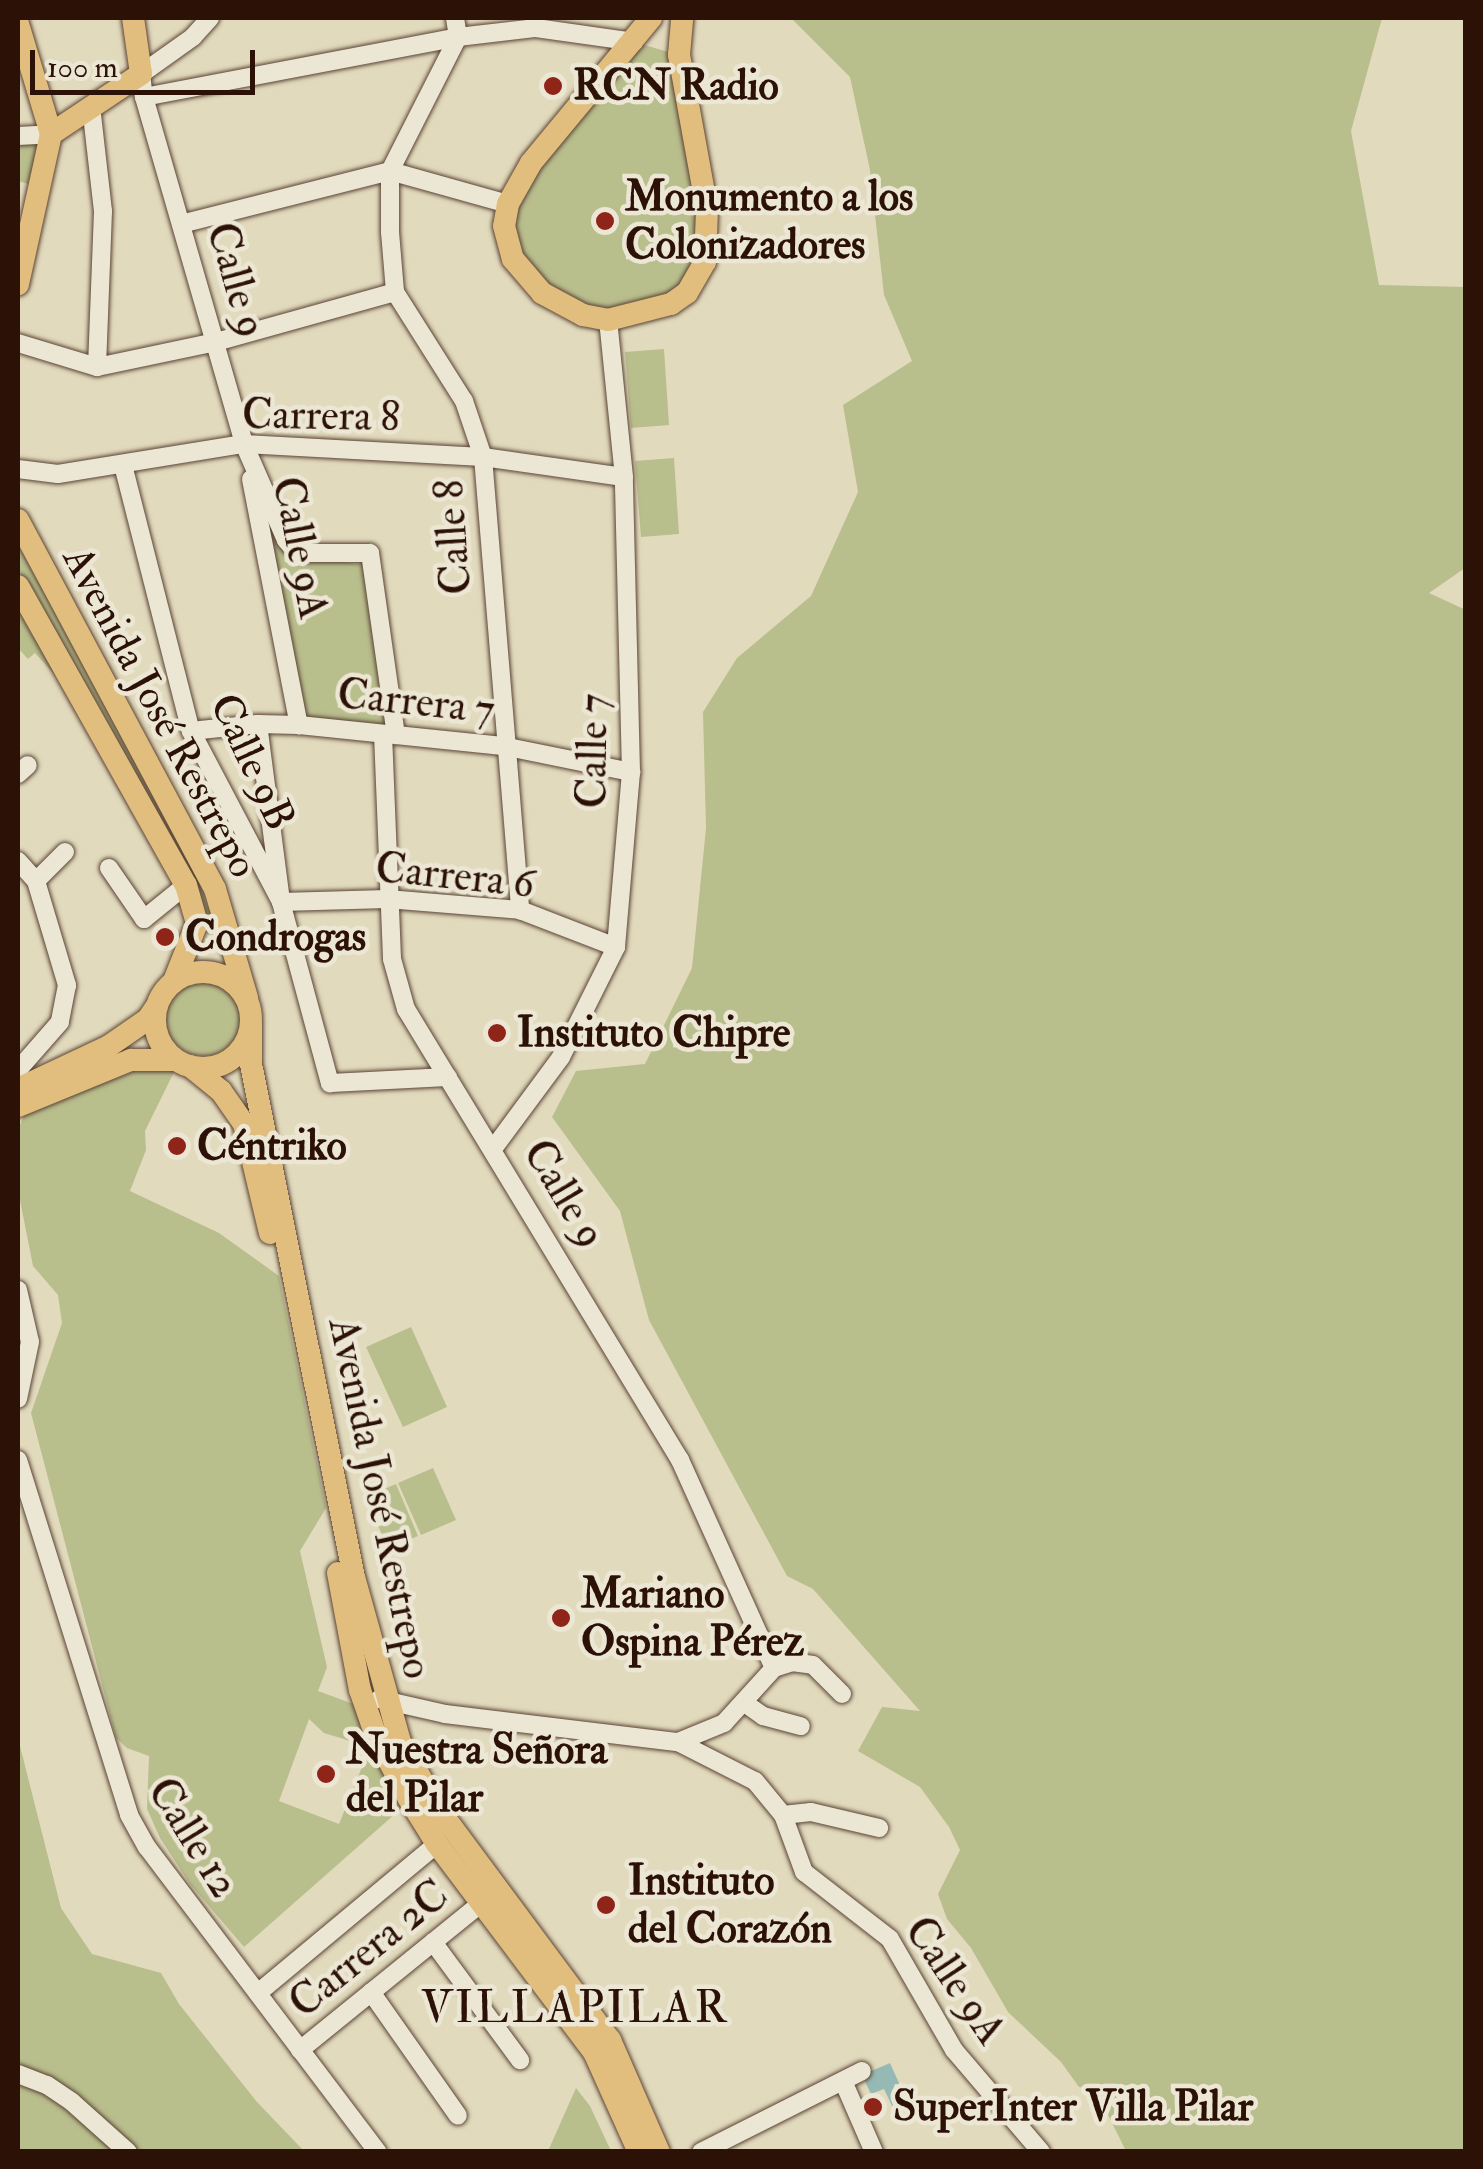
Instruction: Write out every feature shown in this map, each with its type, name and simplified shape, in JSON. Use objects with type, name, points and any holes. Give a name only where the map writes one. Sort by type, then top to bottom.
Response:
[{"type":"main road","points":[[651,18],[530,163],[508,204],[505,240],[524,275],[563,307],[608,320],[671,304],[699,278],[705,262],[709,230],[679,55],[682,18]]},
{"type":"main road","name":"Calle 9","points":[[136,22],[142,86]]},
{"type":"main road","points":[[18,24],[52,134]]},
{"type":"main road","points":[[18,284],[26,209],[52,134],[91,106],[142,86]]},
{"type":"main road","name":"Avenida José Restrepo","points":[[18,520],[214,889],[247,998]]},
{"type":"main road","name":"Avenida José Restrepo","points":[[20,598],[186,885],[197,923],[174,980]]},
{"type":"main road","points":[[18,1089],[109,1046],[148,1019],[174,980],[187,974],[215,973],[228,978],[247,998],[251,1026],[248,1039],[230,1060],[217,1066],[131,1060],[18,1106]]},
{"type":"main road","points":[[156,1007],[157,1036],[182,1063]]},
{"type":"main road","name":"Avenida José Restrepo","points":[[251,1026],[252,1064],[354,1577],[386,1703],[400,1742],[440,1810],[610,2040],[660,2152]]},
{"type":"main road","name":"Avenida José Restrepo","points":[[182,1063],[221,1091],[244,1124],[360,1690],[376,1736],[437,1844],[594,2052],[639,2152]]},
{"type":"street","points":[[142,86],[210,18]]},
{"type":"street","points":[[454,18],[458,37]]},
{"type":"street","points":[[142,86],[536,28],[634,42]]},
{"type":"street","name":"Calle 8","points":[[458,37],[390,172],[395,292],[464,401],[483,457],[520,910]]},
{"type":"street","name":"Calle 9","points":[[142,86],[244,444],[286,540],[297,553],[370,553],[390,735],[388,899],[392,959],[406,1009],[680,1460],[774,1668]]},
{"type":"street","points":[[91,106],[104,211],[97,367]]},
{"type":"street","points":[[18,136],[52,134]]},
{"type":"street","points":[[181,224],[390,172],[508,204]]},
{"type":"street","points":[[18,343],[97,367],[216,342],[395,292]]},
{"type":"street","name":"Calle 7","points":[[493,1149],[561,1057],[616,946],[631,772],[624,477],[608,320]]},
{"type":"street","name":"Carrera 8","points":[[18,469],[58,474],[244,444],[483,457],[624,477]]},
{"type":"street","name":"Calle 9A","points":[[244,444],[300,725]]},
{"type":"street","name":"Calle 9B","points":[[123,465],[191,731],[281,902],[330,1083],[448,1077]]},
{"type":"street","points":[[258,724],[281,902]]},
{"type":"street","name":"Carrera 7","points":[[191,731],[258,724],[300,725],[504,746],[631,772]]},
{"type":"street","points":[[36,882],[65,852]]},
{"type":"street","points":[[18,861],[36,882],[67,985],[66,1007],[60,1022],[18,1070]]},
{"type":"street","points":[[108,868],[144,919],[186,885]]},
{"type":"street","name":"Carrera 6","points":[[281,902],[388,899],[520,910],[616,946]]},
{"type":"street","points":[[18,1290],[30,1342],[18,1400]]},
{"type":"street","name":"Calle 12","points":[[18,1460],[106,1752],[129,1815],[147,1847],[378,2152]]},
{"type":"street","points":[[360,1690],[386,1703],[678,1742],[724,1723],[746,1704],[774,1668],[805,1661],[842,1694]]},
{"type":"street","points":[[746,1704],[763,1716],[801,1726]]},
{"type":"street","name":"Calle 9A","points":[[678,1742],[756,1781],[783,1815],[804,1872],[890,1939],[932,2019],[1041,2152]]},
{"type":"street","points":[[783,1815],[810,1812],[879,1828]]},
{"type":"street","points":[[258,1993],[437,1844]]},
{"type":"street","name":"Carrera 2C","points":[[300,2050],[483,1902]]},
{"type":"street","points":[[434,1942],[520,2060]]},
{"type":"street","points":[[371,1992],[458,2116]]},
{"type":"street","points":[[702,2152],[862,2071]]},
{"type":"street","points":[[18,2074],[47,2085],[72,2102],[128,2152]]},
{"type":"street","points":[[843,2081],[874,2152]]},
{"type":"green space","points":[[791,18],[1382,18],[1351,131],[1379,285],[1466,287],[1465,568],[1429,593],[1466,610],[1465,2151],[1126,2151],[1095,2089],[1079,2087],[1061,2062],[1008,2012],[971,1948],[947,1919],[938,1894],[960,1850],[949,1827],[920,1787],[858,1751],[882,1707],[920,1711],[813,1589],[787,1576],[649,1320],[620,1211],[552,1117],[576,1071],[645,1064],[692,968],[706,828],[703,712],[737,658],[811,596],[858,492],[843,405],[912,361],[884,295],[870,170],[850,77]]},
{"type":"green space","name":"Monumento a los Colonizadores","points":[[634,42],[679,55],[707,209],[687,293],[608,320],[524,275],[508,204]]},
{"type":"green space","points":[[51,134],[41,188],[18,181],[18,135]]},
{"type":"green space","points":[[664,349],[669,425],[631,428],[625,352]]},
{"type":"green space","points":[[244,444],[295,556],[365,565],[402,735],[299,725]]},
{"type":"green space","points":[[674,458],[679,534],[641,537],[635,461]]},
{"type":"green space","points":[[18,545],[186,850],[219,936],[207,934],[184,868],[18,569]]},
{"type":"green space","points":[[22,610],[57,671],[54,674],[35,653],[28,659],[18,648],[18,615]]},
{"type":"green space","points":[[203,982],[229,993],[240,1019],[229,1045],[203,1056],[177,1045],[166,1019],[177,993]]},
{"type":"green space","points":[[124,1067],[176,1068],[145,1131],[146,1150],[130,1191],[219,1233],[279,1276],[326,1508],[300,1551],[327,1667],[318,1691],[367,1709],[420,1792],[244,1947],[190,1884],[160,1838],[147,1809],[149,1756],[127,1748],[116,1738],[31,1413],[62,1323],[58,1295],[33,1266],[18,1190],[18,1129],[26,1112]],"holes":[[[309,1719],[324,1733],[370,1747],[339,1824],[279,1801]]]},
{"type":"green space","points":[[411,1327],[447,1407],[403,1427],[366,1347]]},
{"type":"green space","points":[[433,1468],[456,1520],[421,1535],[398,1483]]},
{"type":"green space","points":[[396,1484],[418,1536],[388,1549],[366,1497]]},
{"type":"green space","points":[[18,1738],[61,1908],[92,1954],[161,1973],[179,2004],[257,2102],[304,2151],[18,2151]]},
{"type":"green space","points":[[576,2088],[590,2106],[611,2151],[548,2151]]},
{"type":"water","points":[[890,2063],[908,2103],[894,2110],[884,2089],[871,2094],[862,2075]]},
{"type":"place","name":"RCN Radio","points":[[553,86]]},
{"type":"place","name":"Monumento a los Colonizadores","points":[[605,221]]},
{"type":"place","name":"Condrogas","points":[[165,937]]},
{"type":"place","name":"Instituto Chipre","points":[[497,1033]]},
{"type":"place","name":"Céntriko","points":[[177,1146]]},
{"type":"place","name":"Mariano Ospina Pérez","points":[[561,1618]]},
{"type":"place","name":"Nuestra Señora del Pilar","points":[[326,1774]]},
{"type":"place","name":"Instituto del Corazón","points":[[606,1905]]},
{"type":"place","name":"SuperInter Villa Pilar","points":[[873,2107]]},
{"type":"district","name":"VILLAPILAR","points":[[575,2009]]}]
